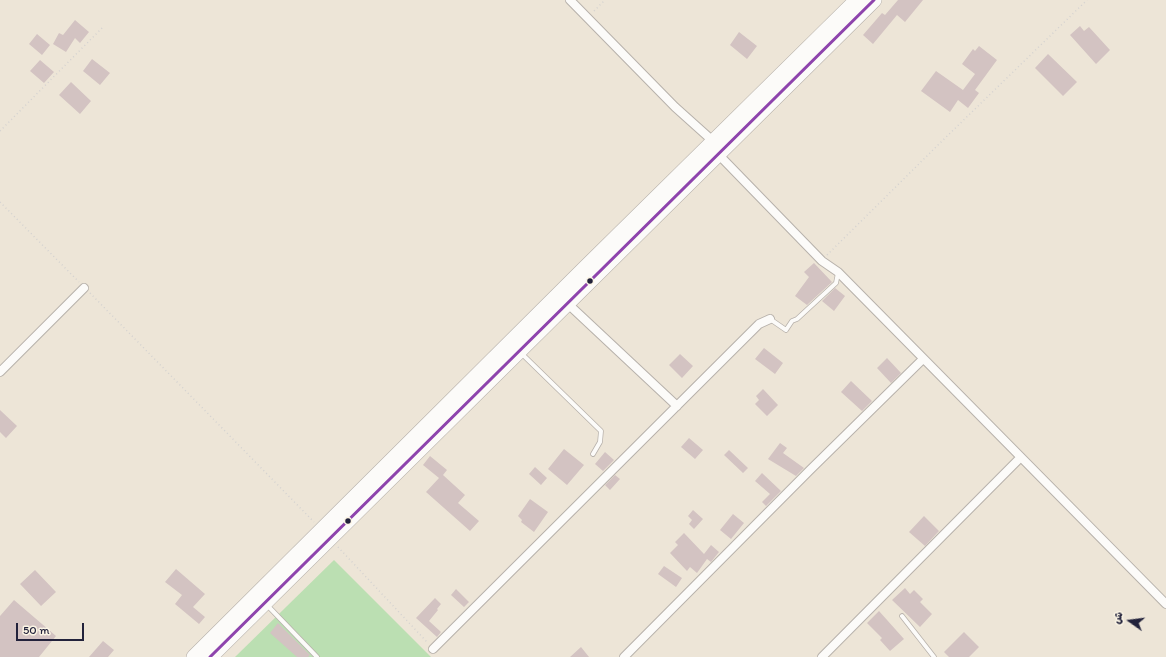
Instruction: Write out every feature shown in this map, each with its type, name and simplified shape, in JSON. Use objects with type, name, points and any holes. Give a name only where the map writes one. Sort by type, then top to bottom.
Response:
[{"type":"highway","points":[[194,657],[326,534],[567,303],[857,0]]},
{"type":"highway","points":[[210,657],[265,603],[326,534],[625,228],[716,148],[874,0]]},
{"type":"street","points":[[570,0],[716,148],[822,261],[838,272],[1020,458],[1166,604]]},
{"type":"street","points":[[0,372],[84,288]]},
{"type":"street","points":[[567,303],[677,406]]},
{"type":"street","points":[[433,648],[759,324],[770,319]]},
{"type":"street","points":[[624,657],[923,359]]},
{"type":"street","points":[[822,657],[1020,458]]},
{"type":"lane","points":[[770,319],[786,330],[792,321],[797,319],[836,283],[838,272]]},
{"type":"lane","points":[[518,351],[601,431],[600,442],[593,454]]},
{"type":"lane","points":[[265,603],[318,657]]},
{"type":"lane","points":[[902,616],[934,657]]},
{"type":"path","points":[[587,18],[605,0]]},
{"type":"path","points":[[822,261],[939,144],[1087,0]]},
{"type":"path","points":[[0,131],[104,26]]},
{"type":"path","points":[[0,202],[326,534],[433,648]]},
{"type":"green space","points":[[334,560],[431,657],[235,657]]},
{"type":"building","points":[[898,0],[923,0],[905,22],[897,15],[873,44],[863,35],[882,13],[885,15]]},
{"type":"building","points":[[75,20],[89,32],[80,43],[75,38],[66,52],[53,44],[59,33],[63,35]]},
{"type":"building","points":[[1080,26],[1084,31],[1089,27],[1110,50],[1096,64],[1070,35]]},
{"type":"building","points":[[739,32],[757,46],[747,59],[730,45]]},
{"type":"building","points":[[37,34],[50,45],[42,55],[29,44]]},
{"type":"building","points":[[979,46],[997,60],[975,90],[979,93],[968,108],[958,100],[950,112],[921,91],[936,71],[963,90],[975,74],[962,64],[973,49],[975,51]]},
{"type":"building","points":[[1048,54],[1077,82],[1063,96],[1035,68]]},
{"type":"building","points":[[92,59],[110,73],[100,85],[83,71]]},
{"type":"building","points":[[40,60],[54,72],[44,83],[30,71]]},
{"type":"building","points":[[71,82],[91,101],[80,114],[59,95]]},
{"type":"building","points":[[814,263],[832,282],[807,305],[795,296],[809,277],[804,272]]},
{"type":"building","points":[[835,288],[845,296],[834,311],[822,301]]},
{"type":"building","points":[[764,348],[783,363],[775,374],[755,359]]},
{"type":"building","points":[[680,354],[693,366],[682,378],[669,365]]},
{"type":"building","points":[[887,358],[901,373],[891,383],[877,368]]},
{"type":"building","points":[[851,381],[872,401],[862,411],[841,392]]},
{"type":"building","points":[[763,389],[778,405],[767,416],[755,404],[759,400],[756,396]]},
{"type":"building","points":[[0,410],[17,426],[6,438],[0,432]]},
{"type":"building","points":[[689,438],[703,450],[695,459],[681,447]]},
{"type":"building","points":[[780,443],[787,448],[783,453],[804,468],[796,476],[768,459]]},
{"type":"building","points":[[564,449],[584,465],[567,485],[548,469]]},
{"type":"building","points":[[729,450],[748,468],[743,473],[724,455]]},
{"type":"building","points":[[605,452],[614,460],[603,471],[595,464]]},
{"type":"building","points":[[430,456],[447,470],[443,475],[465,495],[458,503],[479,521],[470,531],[426,492],[439,478],[423,465]]},
{"type":"building","points":[[535,467],[547,478],[541,485],[529,474]]},
{"type":"building","points":[[762,473],[781,491],[766,506],[762,502],[770,494],[755,481]]},
{"type":"building","points":[[615,475],[620,479],[610,490],[605,485]]},
{"type":"building","points":[[530,499],[548,512],[534,532],[521,522],[522,520],[518,516]]},
{"type":"building","points":[[693,510],[703,519],[694,529],[689,524],[692,520],[688,516]]},
{"type":"building","points":[[733,514],[744,523],[731,539],[720,530]]},
{"type":"building","points":[[924,516],[939,531],[925,546],[909,532]]},
{"type":"building","points":[[684,533],[704,554],[711,545],[719,552],[711,562],[707,559],[697,573],[690,567],[687,571],[670,553],[678,545],[675,542]]},
{"type":"building","points":[[664,566],[682,578],[676,587],[658,574]]},
{"type":"building","points":[[176,569],[205,594],[193,607],[205,617],[199,624],[175,604],[182,595],[165,582]]},
{"type":"building","points":[[35,570],[56,592],[41,606],[20,584]]},
{"type":"building","points":[[905,588],[910,594],[914,590],[923,599],[920,602],[932,614],[920,627],[892,600]]},
{"type":"building","points":[[456,589],[469,602],[464,607],[451,595]]},
{"type":"building","points":[[435,598],[441,604],[429,621],[441,632],[437,637],[416,618]]},
{"type":"building","points":[[14,600],[56,636],[39,657],[0,657],[0,616]]},
{"type":"building","points":[[879,611],[904,639],[890,651],[880,640],[882,638],[867,623]]},
{"type":"building","points":[[278,623],[310,655],[308,657],[297,657],[270,633]]},
{"type":"building","points":[[964,632],[979,647],[969,657],[949,657],[944,652]]},
{"type":"building","points":[[103,641],[114,650],[108,657],[89,657]]},
{"type":"building","points":[[581,647],[589,657],[570,657]]},
{"type":"transit line","points":[[210,657],[874,0]]}]
